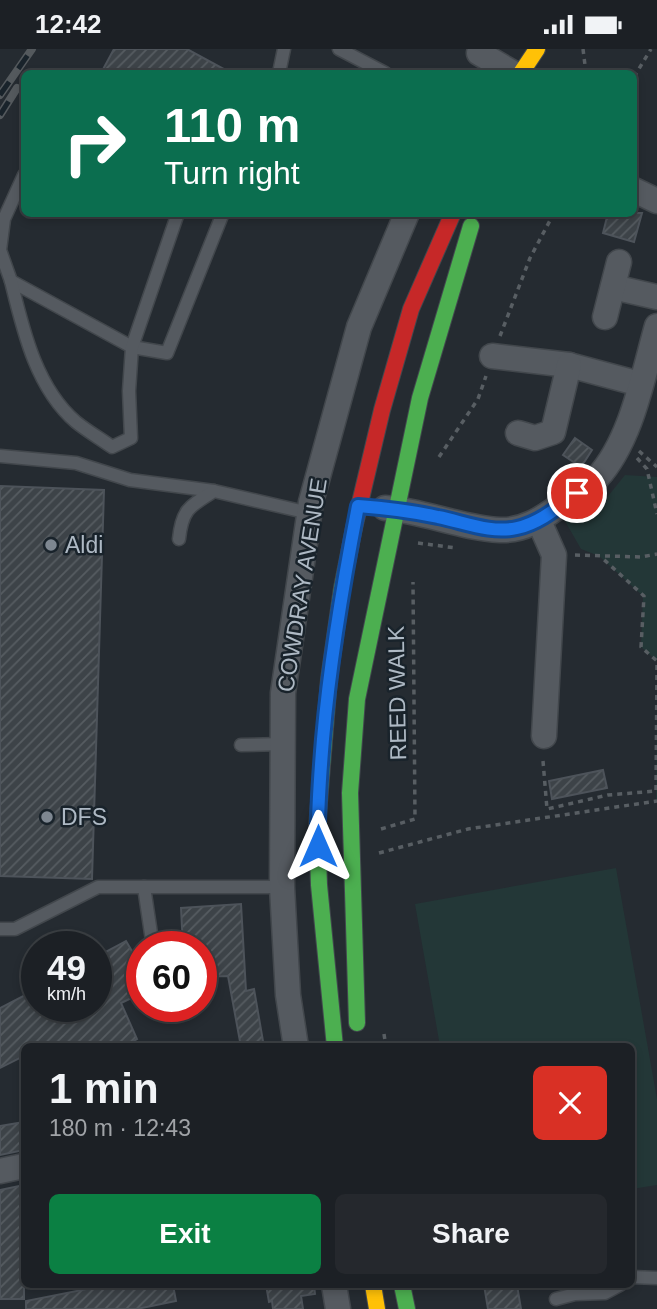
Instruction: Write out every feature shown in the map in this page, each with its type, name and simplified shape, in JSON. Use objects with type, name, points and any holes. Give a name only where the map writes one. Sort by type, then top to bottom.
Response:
[{"type":"main road","points":[[523,70],[537,49]]},
{"type":"main road","name":"COWDRAY AVENUE","points":[[335,1043],[319,885],[317,827],[329,679],[342,588],[358,506],[382,410],[411,309],[451,217]]},
{"type":"main road","points":[[357,1034],[351,793],[357,699],[407,511],[420,398],[474,217]]},
{"type":"main road","points":[[374,1288],[377,1309]]},
{"type":"main road","points":[[403,1288],[407,1309]]},
{"type":"street","points":[[476,58],[506,70]]},
{"type":"street","points":[[637,191],[657,201]]},
{"type":"street","name":"COWDRAY AVENUE","points":[[295,1043],[288,995],[282,887],[283,693],[309,513],[359,327],[405,217]]},
{"type":"street","points":[[605,317],[619,262]]},
{"type":"street","points":[[613,287],[657,297]]},
{"type":"street","points":[[358,506],[407,511],[481,528],[503,530],[539,521],[596,479],[622,442],[657,326]]},
{"type":"street","points":[[492,356],[569,365],[640,384]]},
{"type":"street","points":[[518,433],[535,438],[553,432],[569,365]]},
{"type":"street","points":[[539,521],[554,555],[544,736]]},
{"type":"street","points":[[282,887],[352,883]]},
{"type":"street","points":[[0,1171],[21,1167]]},
{"type":"street","points":[[334,1288],[338,1309]]},
{"type":"lane","points":[[280,70],[284,49]]},
{"type":"lane","points":[[339,49],[379,70]]},
{"type":"lane","points":[[21,182],[4,219],[0,250],[32,355],[52,394],[75,422],[113,447],[131,438],[129,391],[132,347],[177,217]]},
{"type":"lane","points":[[11,281],[132,347],[167,353],[221,217]]},
{"type":"lane","points":[[0,456],[76,463],[130,480],[214,491],[309,513]]},
{"type":"lane","points":[[179,539],[181,520],[189,507],[214,491]]},
{"type":"lane","points":[[242,745],[283,744]]},
{"type":"lane","points":[[0,929],[15,929],[98,887],[282,887]]},
{"type":"lane","points":[[144,887],[151,931]]},
{"type":"lane","points":[[635,1277],[657,1278]]},
{"type":"lane","points":[[556,1304],[569,1288]]},
{"type":"lane","points":[[556,1304],[575,1294],[605,1293],[614,1288]]},
{"type":"path","points":[[583,49],[586,70]]},
{"type":"path","points":[[637,72],[652,49]]},
{"type":"path","points":[[622,442],[648,469],[657,513]]},
{"type":"path","points":[[407,511],[412,543],[468,549]]},
{"type":"path","points":[[554,555],[641,557],[657,554]]},
{"type":"path","points":[[543,761],[547,809],[608,795],[656,791],[657,661],[641,647],[643,596],[599,556]]},
{"type":"path","name":"REED WALK","points":[[377,830],[415,819],[413,582]]},
{"type":"path","points":[[373,855],[468,829],[657,801]]},
{"type":"green space","points":[[625,475],[657,477],[657,661],[641,647],[643,596],[599,556],[581,549],[565,521],[605,500]]},
{"type":"green space","points":[[657,661],[657,801],[656,802]]},
{"type":"green space","points":[[616,868],[657,1099],[657,1185],[635,1189],[635,1043],[439,1043],[415,904]]},
{"type":"building","points":[[114,49],[187,49],[226,70],[103,70]]},
{"type":"building","points":[[637,213],[642,213],[634,242],[603,233],[607,217],[637,217]]},
{"type":"building","points":[[575,438],[592,450],[581,467],[563,455]]},
{"type":"building","points":[[0,486],[104,490],[92,879],[0,876]]},
{"type":"building","points":[[603,770],[607,788],[552,799],[549,781]]},
{"type":"building","points":[[241,904],[246,991],[254,989],[263,1043],[240,1043],[228,976],[217,976],[217,931],[182,931],[181,908]]},
{"type":"building","points":[[126,941],[126,1001],[121,1003],[126,1022],[129,1022],[137,1039],[130,1043],[21,1043],[21,1058],[0,1068],[0,1008],[21,997],[21,1022],[112,1022],[112,948]]},
{"type":"building","points":[[21,1122],[21,1151],[0,1155],[0,1126]]},
{"type":"building","points":[[21,1186],[21,1288],[24,1288],[24,1299],[0,1299],[0,1190]]},
{"type":"building","points":[[92,1288],[174,1288],[176,1301],[137,1309],[26,1309],[26,1301]]},
{"type":"building","points":[[267,1288],[314,1288],[315,1294],[301,1296],[303,1309],[273,1309],[272,1301],[269,1302]]},
{"type":"building","points":[[484,1288],[518,1288],[521,1309],[488,1309]]},
{"type":"railway","points":[[0,95],[32,49]]},
{"type":"railway","points":[[0,115],[17,88]]},
{"type":"traffic: fast","points":[[357,1023],[350,793],[357,699],[420,398],[471,226]]},
{"type":"traffic: fast","points":[[335,1043],[319,885],[317,827],[329,679],[354,528]]},
{"type":"traffic: fast","points":[[403,1288],[407,1309]]},
{"type":"traffic: slow","points":[[523,70],[537,49]]},
{"type":"traffic: slow","points":[[374,1288],[377,1309]]},
{"type":"traffic: jam","points":[[354,528],[382,410],[411,309],[451,217]]},
{"type":"place","name":"Aldi","points":[[51,545]]},
{"type":"place","name":"DFS","points":[[47,817]]},
{"type":"route","points":[[318,846],[320,771],[329,679],[342,588],[358,506],[397,509],[481,528],[503,530],[539,521],[577,493]]}]
